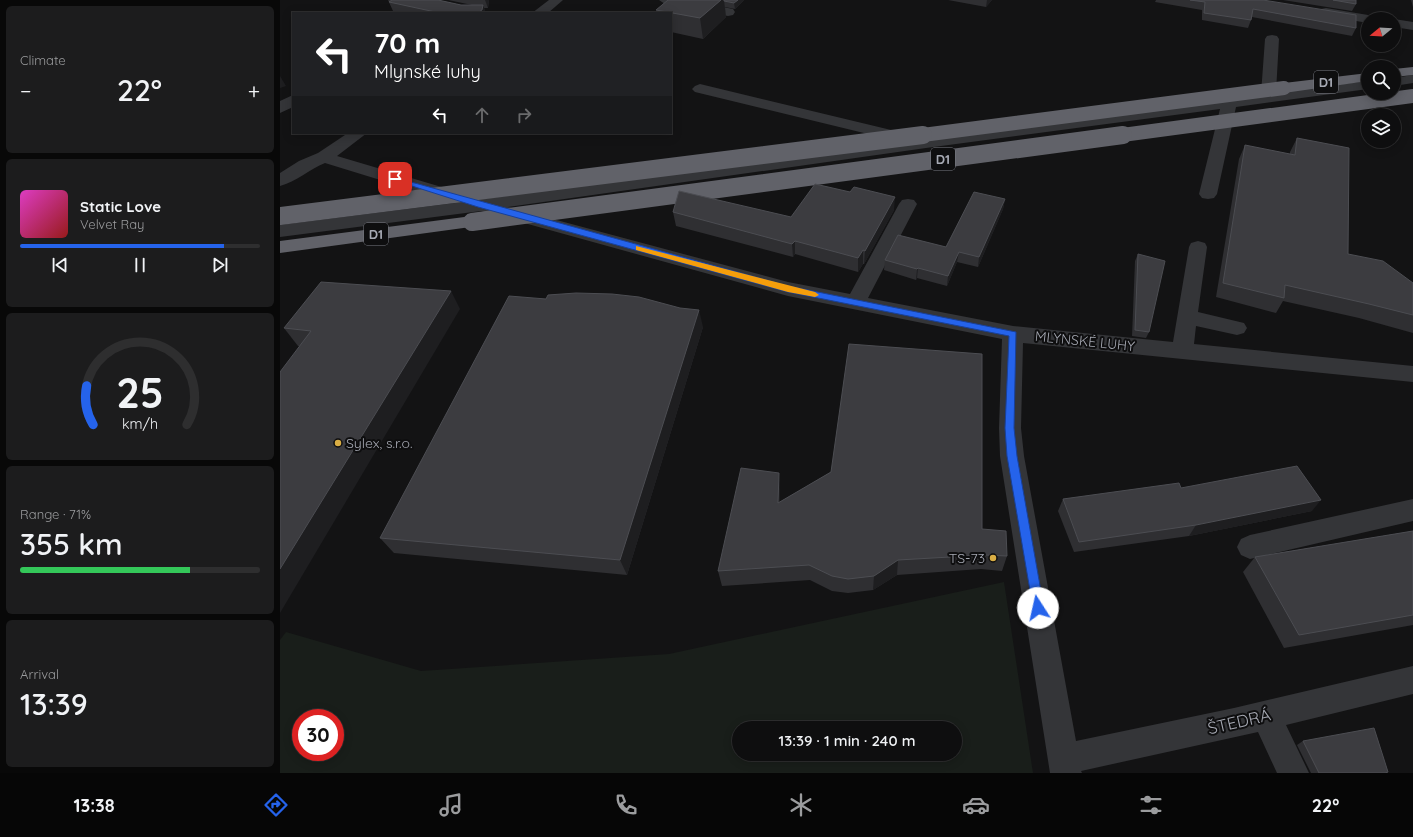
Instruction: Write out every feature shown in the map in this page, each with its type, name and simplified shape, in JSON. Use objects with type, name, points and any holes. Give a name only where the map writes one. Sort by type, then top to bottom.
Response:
[{"type":"highway","points":[[1401,72],[1413,71]]},
{"type":"highway","name":"D1","points":[[280,216],[661,169],[1361,78]]},
{"type":"highway","name":"D1","points":[[280,247],[1413,96]]},
{"type":"street","points":[[540,12],[557,0]]},
{"type":"street","points":[[665,0],[728,12]]},
{"type":"street","points":[[1316,11],[1361,18]]},
{"type":"street","points":[[1401,24],[1413,26]]},
{"type":"street","points":[[1268,99],[1272,39]]},
{"type":"street","points":[[1401,81],[1413,79]]},
{"type":"street","points":[[280,231],[481,205],[926,143],[1361,86]]},
{"type":"street","points":[[700,89],[926,143]]},
{"type":"street","points":[[280,108],[292,101]]},
{"type":"street","points":[[1208,194],[1230,104]]},
{"type":"street","points":[[280,181],[305,165],[324,156],[357,134]]},
{"type":"street","name":"MLYNSKÉ LUHY","points":[[324,156],[481,205],[788,289],[855,303],[1013,334],[1412,376]]},
{"type":"street","points":[[855,303],[908,204]]},
{"type":"street","points":[[1182,351],[1186,316],[1198,247]]},
{"type":"street","points":[[1186,316],[1237,328]]},
{"type":"street","points":[[1013,334],[1010,428],[1012,456],[1065,766]]},
{"type":"street","points":[[1250,547],[1413,510]]},
{"type":"street","name":"ŠTEDRÁ","points":[[1065,766],[1265,715],[1413,680]]},
{"type":"street","points":[[1265,715],[1293,773]]},
{"type":"shaded area","points":[[1004,582],[1033,773],[280,773],[280,640],[286,632],[421,671],[669,654]]},
{"type":"building","points":[[392,0],[438,0],[461,5],[483,5],[482,10],[479,12],[435,12],[389,2]]},
{"type":"building","points":[[668,0],[721,0],[700,18],[656,10]]},
{"type":"building","points":[[724,0],[738,0],[734,3]]},
{"type":"building","points":[[1190,0],[1263,0],[1356,15],[1356,28],[1253,9],[1251,20],[1204,13],[1205,2]]},
{"type":"building","points":[[1333,0],[1356,0],[1356,4]]},
{"type":"building","points":[[1297,138],[1349,148],[1348,254],[1383,261],[1413,283],[1413,315],[1285,285],[1284,298],[1223,283],[1245,145],[1295,155]]},
{"type":"building","points":[[815,184],[850,192],[854,187],[895,197],[865,251],[863,250],[858,258],[795,241],[792,244],[673,212],[679,191],[791,217]]},
{"type":"building","points":[[974,192],[1005,199],[979,257],[959,252],[948,276],[885,260],[898,235],[946,247]]},
{"type":"building","points":[[1138,254],[1165,261],[1149,332],[1135,330]]},
{"type":"building","points":[[321,282],[451,291],[280,569],[280,372],[311,331],[284,328]]},
{"type":"building","points":[[576,293],[612,294],[639,297],[680,308],[699,310],[620,560],[380,538],[509,296],[546,299],[548,295]]},
{"type":"building","points":[[849,344],[982,354],[982,529],[1006,531],[1007,556],[985,555],[898,560],[874,576],[848,579],[832,576],[809,565],[718,571],[741,468],[779,473],[778,503],[831,472]]},
{"type":"building","points":[[1297,466],[1321,500],[1196,525],[1079,542],[1063,499],[1179,483],[1181,488]]},
{"type":"building","points":[[1413,531],[1413,615],[1299,635],[1255,557]]},
{"type":"building","points":[[1374,728],[1388,772],[1385,773],[1319,773],[1303,741]]},
{"type":"slow traffic","points":[[639,248],[815,295]]},
{"type":"place","name":"Sylex, s.r.o.","points":[[338,443]]},
{"type":"place","name":"TS-73","points":[[993,558]]},
{"type":"route","points":[[395,179],[481,205],[788,289],[1013,334],[1010,428],[1012,456],[1038,608]]}]
